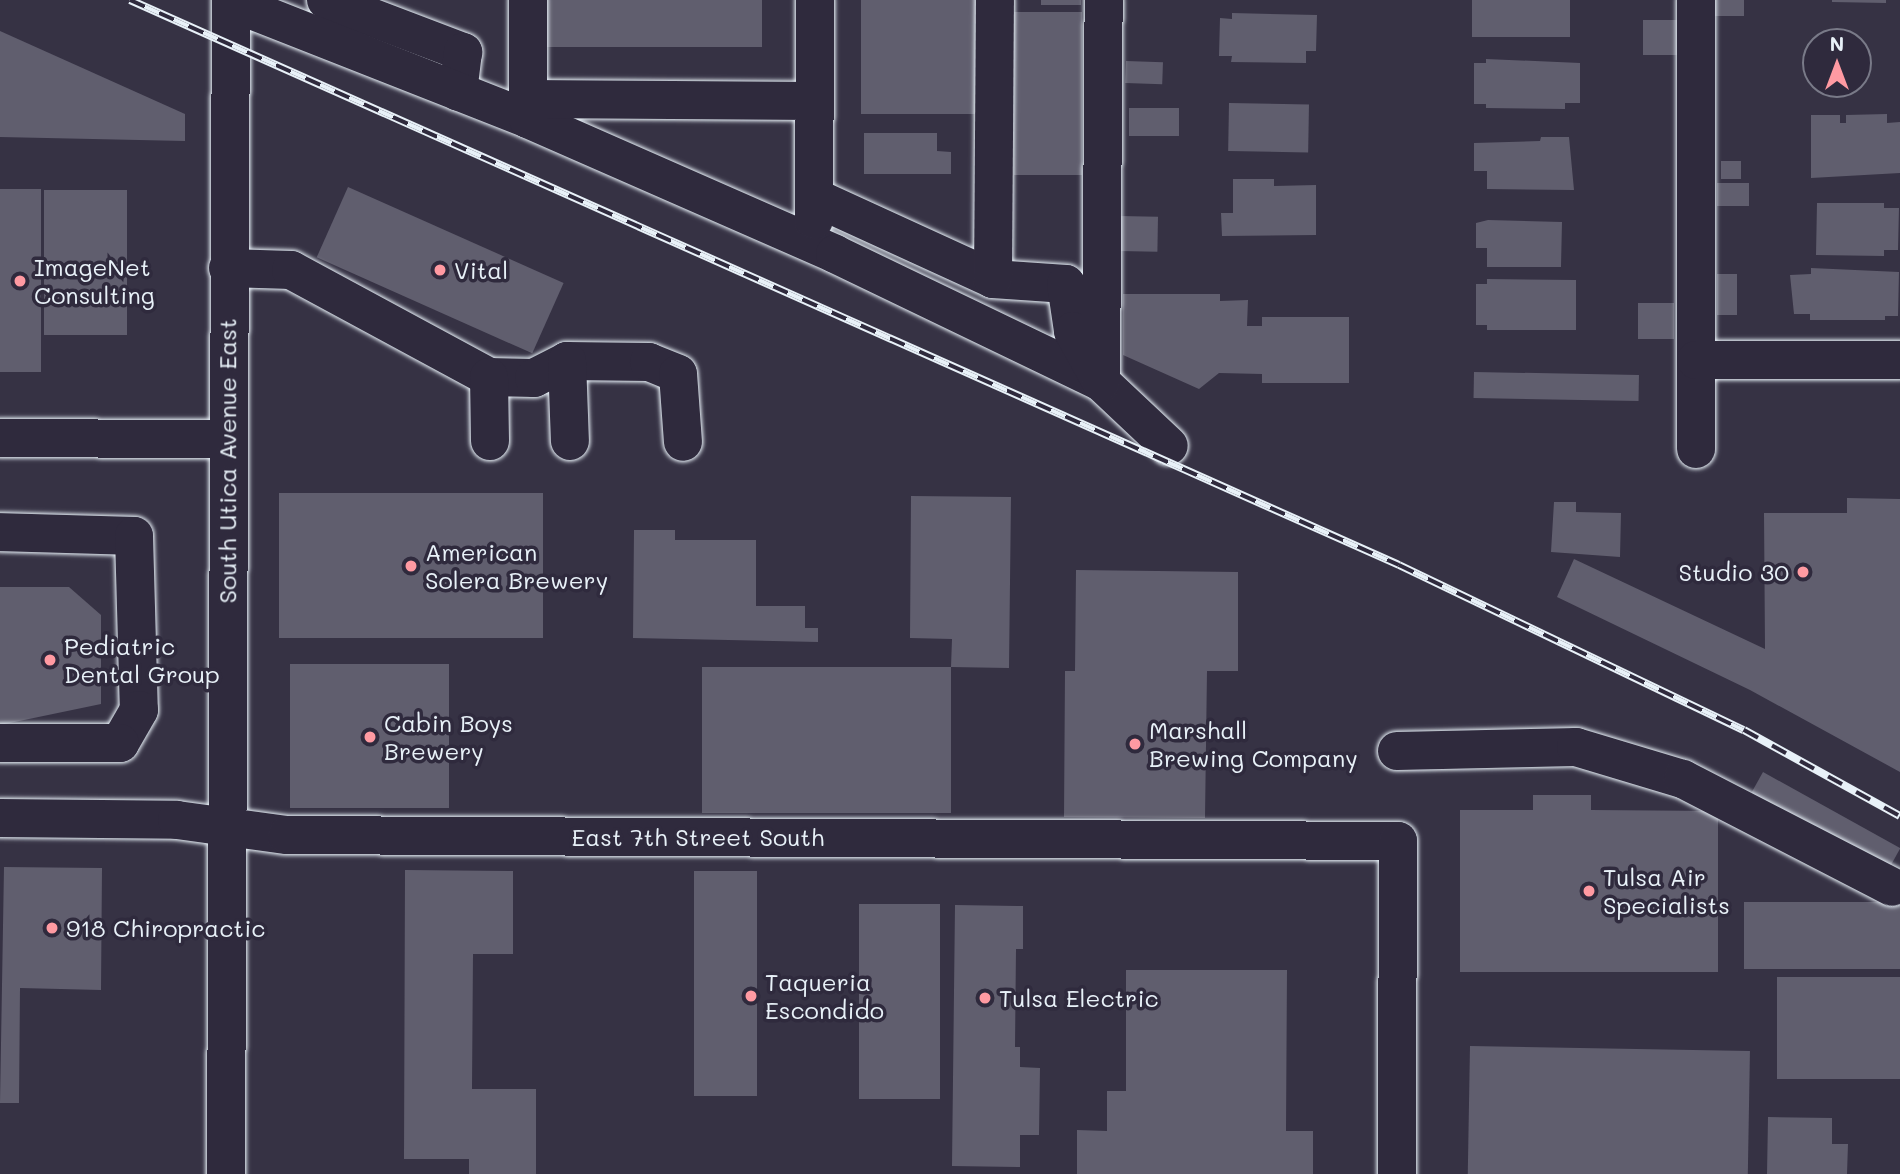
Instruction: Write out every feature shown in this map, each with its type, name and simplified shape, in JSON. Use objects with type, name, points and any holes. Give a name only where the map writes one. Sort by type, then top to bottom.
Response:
[{"type":"street","points":[[326,0],[463,52],[458,92]]},
{"type":"street","points":[[528,0],[528,109]]},
{"type":"street","points":[[815,0],[814,208],[993,279],[1066,284],[1073,331],[1101,382]]},
{"type":"street","points":[[993,279],[995,0]]},
{"type":"street","points":[[1101,382],[1104,0]]},
{"type":"street","points":[[1696,0],[1696,449]]},
{"type":"street","points":[[231,1],[458,92],[528,109],[835,254],[1101,382],[1169,446]]},
{"type":"street","name":"South Utica Avenue East","points":[[226,1174],[227,439],[231,1]]},
{"type":"street","points":[[528,109],[814,101]]},
{"type":"street","points":[[228,268],[290,270],[489,377],[534,378],[567,361],[649,362],[678,374],[683,442]]},
{"type":"street","points":[[1696,360],[1900,360]]},
{"type":"street","points":[[567,361],[570,441]]},
{"type":"street","points":[[489,377],[490,441]]},
{"type":"street","points":[[0,438],[227,439]]},
{"type":"street","points":[[0,532],[134,536],[139,710],[120,743],[0,743]]},
{"type":"street","points":[[1397,751],[1576,747],[1683,779],[1892,887]]},
{"type":"street","name":"East 7th Street South","points":[[0,818],[177,820],[287,835],[1398,841],[1397,1174]]},
{"type":"building","points":[[537,0],[762,0],[762,47],[537,47]]},
{"type":"building","points":[[861,0],[976,0],[976,114],[861,114]]},
{"type":"building","points":[[1041,0],[1081,0],[1081,5],[1041,5]]},
{"type":"building","points":[[1472,0],[1570,0],[1570,37],[1472,37]]},
{"type":"building","points":[[1709,0],[1744,0],[1744,16],[1709,16]]},
{"type":"building","points":[[1886,0],[1886,3],[1832,2]]},
{"type":"building","points":[[1014,12],[1082,12],[1082,175],[1014,175]]},
{"type":"building","points":[[1232,13],[1317,15],[1316,51],[1306,51],[1306,63],[1231,62],[1232,56],[1219,56],[1220,18],[1232,19]]},
{"type":"building","points":[[1643,20],[1678,20],[1678,55],[1643,55]]},
{"type":"building","points":[[0,31],[185,114],[185,141],[0,137]]},
{"type":"building","points":[[1486,59],[1580,63],[1580,103],[1565,103],[1565,109],[1486,108],[1486,104],[1474,104],[1474,63],[1486,63]]},
{"type":"building","points":[[1126,61],[1163,62],[1162,84],[1125,83]]},
{"type":"building","points":[[1229,103],[1309,104],[1308,152],[1228,151]]},
{"type":"building","points":[[1129,108],[1179,108],[1179,136],[1129,136]]},
{"type":"building","points":[[1887,114],[1887,123],[1900,122],[1900,173],[1811,178],[1811,115],[1840,115],[1840,123],[1846,123],[1846,115]]},
{"type":"building","points":[[864,133],[937,133],[937,151],[951,152],[951,174],[864,174]]},
{"type":"building","points":[[1541,137],[1569,137],[1574,190],[1487,189],[1487,171],[1474,171],[1474,143],[1540,141]]},
{"type":"building","points":[[1721,161],[1741,161],[1741,179],[1721,179]]},
{"type":"building","points":[[1233,179],[1274,179],[1274,186],[1316,185],[1316,235],[1222,236],[1221,213],[1233,213]]},
{"type":"building","points":[[1717,183],[1749,183],[1749,206],[1717,206]]},
{"type":"building","name":"Vital","points":[[348,187],[564,283],[532,353],[317,257]]},
{"type":"building","name":"ImageNet Consulting","points":[[0,189],[41,189],[41,372],[0,372]]},
{"type":"building","points":[[44,190],[127,190],[127,335],[44,335]]},
{"type":"building","points":[[1817,203],[1884,203],[1884,208],[1899,208],[1898,250],[1884,250],[1884,256],[1816,255]]},
{"type":"building","points":[[1119,216],[1158,217],[1157,252],[1118,251]]},
{"type":"building","points":[[1488,220],[1562,222],[1561,267],[1487,267],[1487,248],[1476,248],[1476,223]]},
{"type":"building","points":[[1811,268],[1899,272],[1898,316],[1885,316],[1885,320],[1810,320],[1810,314],[1794,314],[1790,275],[1811,274]]},
{"type":"building","points":[[1717,274],[1737,274],[1737,315],[1717,315]]},
{"type":"building","points":[[1487,279],[1576,280],[1576,330],[1487,330],[1487,325],[1476,325],[1476,284],[1487,284]]},
{"type":"building","points":[[1123,294],[1220,294],[1220,301],[1248,300],[1247,326],[1262,326],[1262,317],[1349,317],[1349,383],[1262,383],[1262,374],[1219,373],[1199,389],[1123,355]]},
{"type":"building","points":[[1638,303],[1674,303],[1674,339],[1638,339]]},
{"type":"building","points":[[1474,372],[1639,375],[1639,401],[1474,398]]},
{"type":"building","name":"American Solera Brewery","points":[[279,493],[543,493],[543,638],[279,638]]},
{"type":"building","points":[[911,496],[1011,497],[1009,668],[951,667],[952,639],[910,638]]},
{"type":"building","points":[[1847,498],[1900,499],[1900,772],[1750,690],[1557,597],[1574,559],[1765,649],[1764,513],[1847,513]]},
{"type":"building","points":[[1554,502],[1576,502],[1576,512],[1621,513],[1620,557],[1551,552]]},
{"type":"building","points":[[634,530],[675,530],[675,540],[756,540],[756,606],[805,606],[805,628],[818,628],[818,642],[633,638]]},
{"type":"building","name":"Marshall Brewing Company","points":[[1076,570],[1238,572],[1238,671],[1207,671],[1205,818],[1064,817],[1065,671],[1075,671]]},
{"type":"building","name":"Pediatric Dental Group","points":[[0,587],[69,587],[101,615],[101,704],[0,725]]},
{"type":"building","name":"Cabin Boys Brewery","points":[[290,664],[449,664],[449,808],[290,808]]},
{"type":"building","points":[[702,667],[951,667],[951,813],[702,813]]},
{"type":"building","points":[[1763,772],[1900,848],[1888,870],[1751,794]]},
{"type":"building","name":"Tulsa Air Specialists","points":[[1533,795],[1591,795],[1591,810],[1718,811],[1718,972],[1460,972],[1460,810],[1533,810]]},
{"type":"building","name":"918 Chiropractic","points":[[4,867],[102,868],[101,990],[20,988],[19,1103],[0,1103]]},
{"type":"building","points":[[405,870],[513,871],[513,954],[473,954],[472,1089],[536,1089],[536,1174],[469,1174],[469,1159],[404,1159]]},
{"type":"building","points":[[694,871],[757,871],[757,1096],[694,1096]]},
{"type":"building","points":[[1744,902],[1900,902],[1900,969],[1744,969]]},
{"type":"building","points":[[859,904],[940,904],[940,1099],[859,1099]]},
{"type":"building","name":"Tulsa Electric","points":[[955,905],[1023,906],[1023,949],[1016,949],[1015,1047],[1020,1047],[1020,1067],[1040,1068],[1039,1135],[1020,1135],[1020,1167],[952,1166]]},
{"type":"building","points":[[1126,970],[1287,970],[1286,1131],[1313,1131],[1313,1174],[1077,1174],[1077,1130],[1107,1131],[1107,1091],[1126,1091]]},
{"type":"building","points":[[1777,977],[1900,977],[1900,1079],[1777,1079]]},
{"type":"building","points":[[1470,1046],[1750,1051],[1748,1174],[1468,1174]]},
{"type":"building","points":[[1768,1117],[1832,1118],[1832,1144],[1848,1144],[1847,1174],[1767,1174]]},
{"type":"railway","points":[[130,0],[1399,565],[1744,730],[1900,816]]},
{"type":"place","name":"Vital","points":[[440,270]]},
{"type":"place","name":"ImageNet Consulting","points":[[20,281]]},
{"type":"place","name":"American Solera Brewery","points":[[411,566]]},
{"type":"place","name":"Studio 30","points":[[1803,572]]},
{"type":"place","name":"Pediatric Dental Group","points":[[50,660]]},
{"type":"place","name":"Cabin Boys Brewery","points":[[370,737]]},
{"type":"place","name":"Marshall Brewing Company","points":[[1135,744]]},
{"type":"place","name":"Tulsa Air Specialists","points":[[1589,891]]},
{"type":"place","name":"918 Chiropractic","points":[[52,928]]},
{"type":"place","name":"Taqueria Escondido","points":[[751,996]]},
{"type":"place","name":"Tulsa Electric","points":[[985,998]]}]
